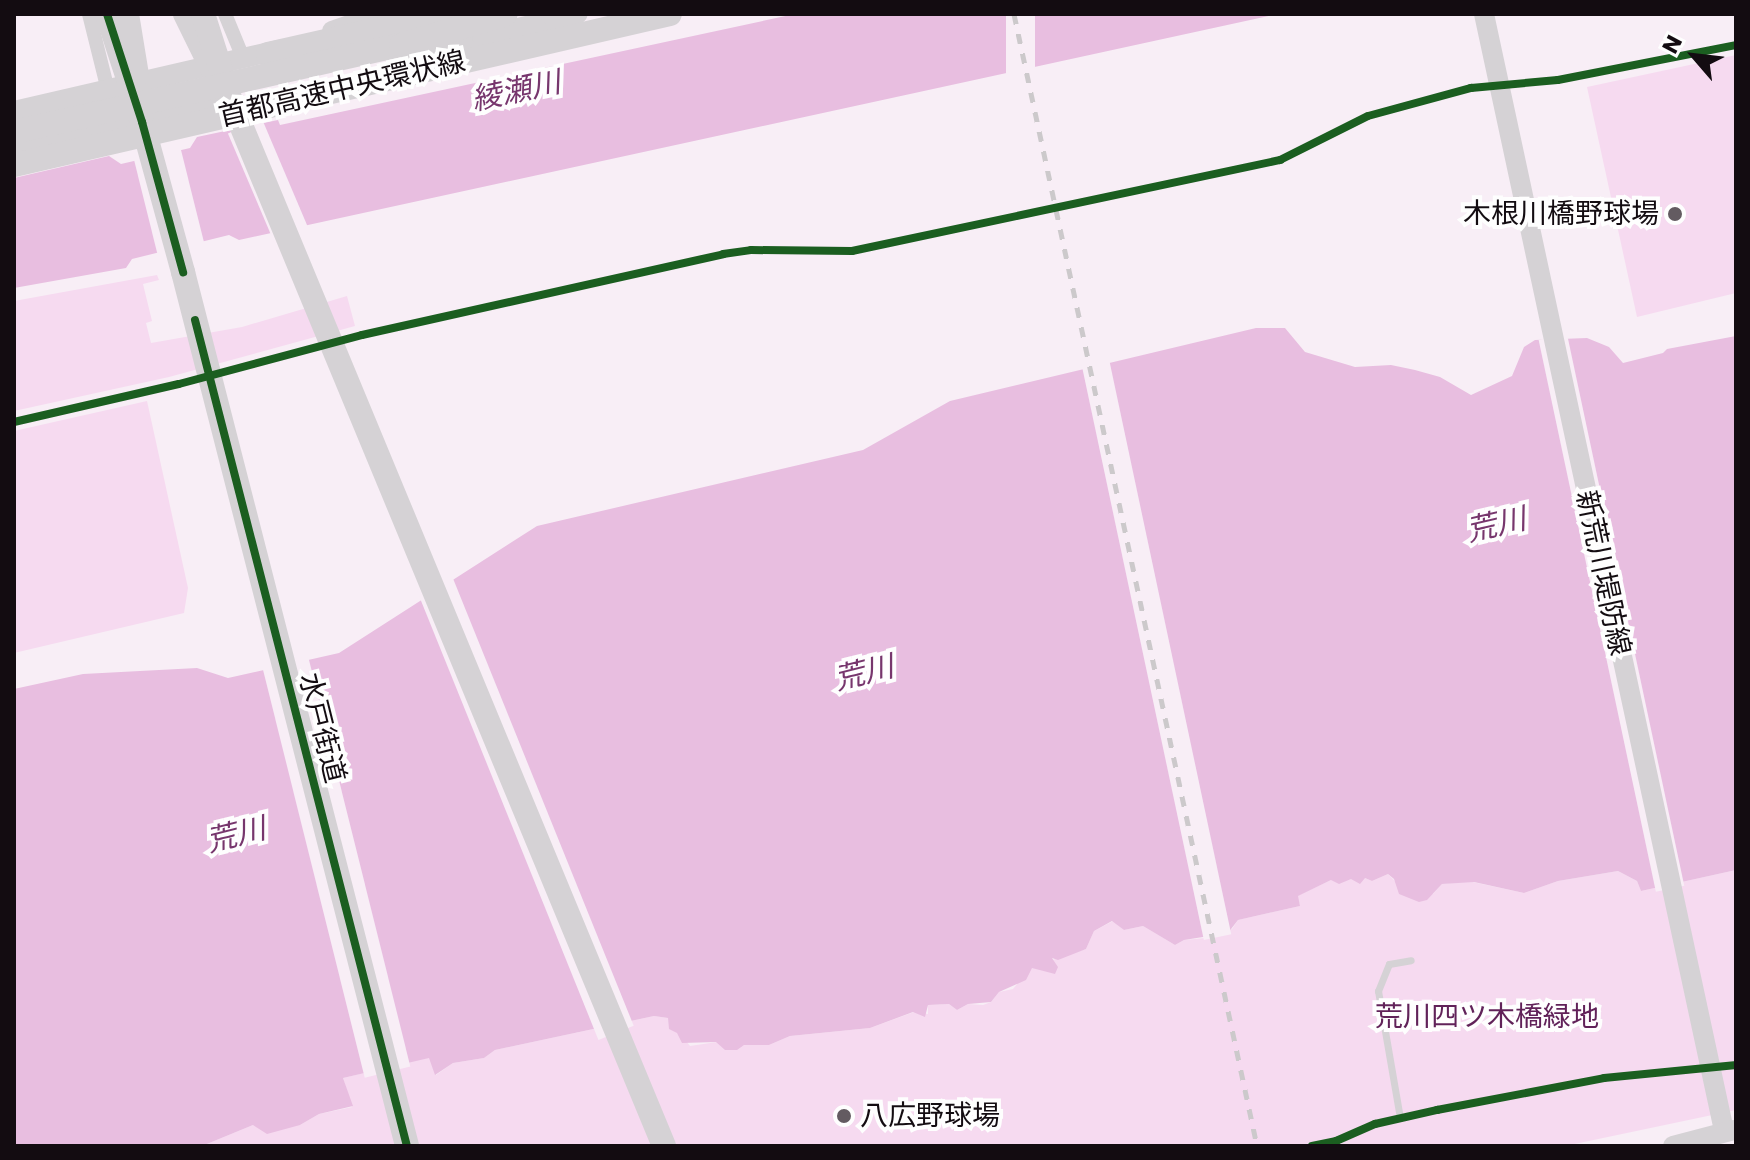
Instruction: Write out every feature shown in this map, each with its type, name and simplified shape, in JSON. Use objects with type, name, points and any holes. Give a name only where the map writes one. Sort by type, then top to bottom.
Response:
[{"type":"highway","name":"水戸街道","points":[[107,14],[142,122],[183,272],[407,1146]]},
{"type":"highway","name":"水戸街道","points":[[127,14],[142,122]]},
{"type":"highway","points":[[185,14],[196,43],[231,101]]},
{"type":"highway","points":[[203,14],[231,101],[664,1146]]},
{"type":"highway","points":[[268,54],[446,14]]},
{"type":"highway","name":"首都高速中央環状線","points":[[14,132],[401,45],[506,14]]},
{"type":"highway","points":[[484,36],[526,32],[604,14]]},
{"type":"highway","name":"首都高速中央環状線","points":[[14,165],[670,14]]},
{"type":"main road","points":[[14,111],[268,54],[381,14]]},
{"type":"main road","points":[[14,146],[578,14]]},
{"type":"main road","name":"新荒川堤防線","points":[[1485,19],[1717,1105],[1730,1130],[1673,1146]]},
{"type":"street","points":[[89,14],[108,90]]},
{"type":"street","points":[[225,14],[244,60]]},
{"type":"lane","points":[[1400,1118],[1378,991],[1389,964],[1411,960]]},
{"type":"green space","name":"木根川橋野球場","points":[[1736,55],[1736,293],[1637,317],[1587,87]]},
{"type":"green space","points":[[157,275],[159,280],[143,284],[152,321],[146,323],[151,343],[242,327],[347,296],[355,326],[169,377],[14,411],[14,301]]},
{"type":"green space","points":[[147,401],[188,588],[184,613],[14,653],[14,431]]},
{"type":"green space","name":"荒川四ツ木橋緑地","points":[[1736,870],[1736,1110],[1565,1146],[202,1146],[253,1125],[300,1125],[319,1114],[352,1107],[343,1078],[430,1057],[436,1075],[453,1063],[484,1058],[495,1050],[654,1016],[668,1018],[690,1046],[717,1042],[725,1049],[769,1045],[790,1036],[870,1028],[914,1012],[928,1014],[928,1005],[949,1004],[957,1010],[968,1004],[983,1005],[991,1002],[999,992],[1013,989],[1031,967],[1086,949],[1094,931],[1113,921],[1124,930],[1143,926],[1175,945],[1232,929],[1238,920],[1300,906],[1297,896],[1331,880],[1365,878],[1372,881],[1388,874],[1397,883],[1433,894],[1442,884],[1468,881],[1524,893],[1558,881],[1618,871],[1637,881],[1641,891]]},
{"type":"water","name":"綾瀬川","points":[[795,14],[1278,14],[239,240],[229,235],[132,259],[126,268],[14,288],[14,178],[109,156],[121,164],[190,148],[197,137],[278,120],[280,125]]},
{"type":"water","name":"荒川","points":[[1256,328],[1285,328],[1305,352],[1355,367],[1391,365],[1415,370],[1440,377],[1471,395],[1512,376],[1524,347],[1535,340],[1587,338],[1609,347],[1623,363],[1663,353],[1667,349],[1736,336],[1736,870],[1641,891],[1637,881],[1618,871],[1558,881],[1524,893],[1474,882],[1442,884],[1427,900],[1419,902],[1399,894],[1394,879],[1388,874],[1372,881],[1365,878],[1360,884],[1351,879],[1339,884],[1331,880],[1298,896],[1300,906],[1238,920],[1228,933],[1184,940],[1175,945],[1143,926],[1124,930],[1112,921],[1094,931],[1086,949],[1058,960],[1052,958],[1058,967],[1055,974],[1032,968],[1026,980],[999,992],[991,1002],[968,1004],[957,1010],[949,1004],[928,1005],[925,1017],[913,1012],[870,1028],[790,1036],[769,1045],[744,1045],[737,1050],[725,1050],[716,1042],[682,1043],[677,1033],[669,1029],[668,1018],[654,1016],[495,1050],[484,1058],[453,1063],[435,1075],[429,1058],[343,1078],[353,1106],[319,1114],[300,1125],[267,1134],[253,1125],[202,1146],[14,1146],[14,689],[83,674],[197,668],[228,678],[339,653],[537,526],[863,450],[950,401]]},
{"type":"pier","points":[[1006,14],[1035,14],[1035,75],[1006,75]]},
{"type":"pier","points":[[262,119],[308,229],[274,243],[228,133]]},
{"type":"pier","points":[[180,146],[205,246],[158,258],[133,158]]},
{"type":"pier","points":[[1567,334],[1684,886],[1656,892],[1539,340]]},
{"type":"pier","points":[[1109,359],[1231,934],[1204,940],[1082,365]]},
{"type":"pier","points":[[452,576],[634,1026],[598,1040],[417,590]]},
{"type":"pier","points":[[308,656],[410,1066],[365,1078],[262,667]]},
{"type":"railway","points":[[1014,14],[1257,1146]]},
{"type":"cycle path","points":[[107,14],[142,122],[183,272]]},
{"type":"cycle path","points":[[14,422],[179,384],[362,335],[723,254],[751,250],[852,251],[1280,160],[1368,116],[1471,88],[1558,80],[1736,45]]},
{"type":"cycle path","points":[[195,320],[407,1146]]},
{"type":"cycle path","points":[[1312,1146],[1336,1141],[1375,1124],[1604,1078],[1736,1065]]},
{"type":"place","name":"木根川橋野球場","points":[[1675,214]]},
{"type":"place","name":"八広野球場","points":[[844,1116]]}]
